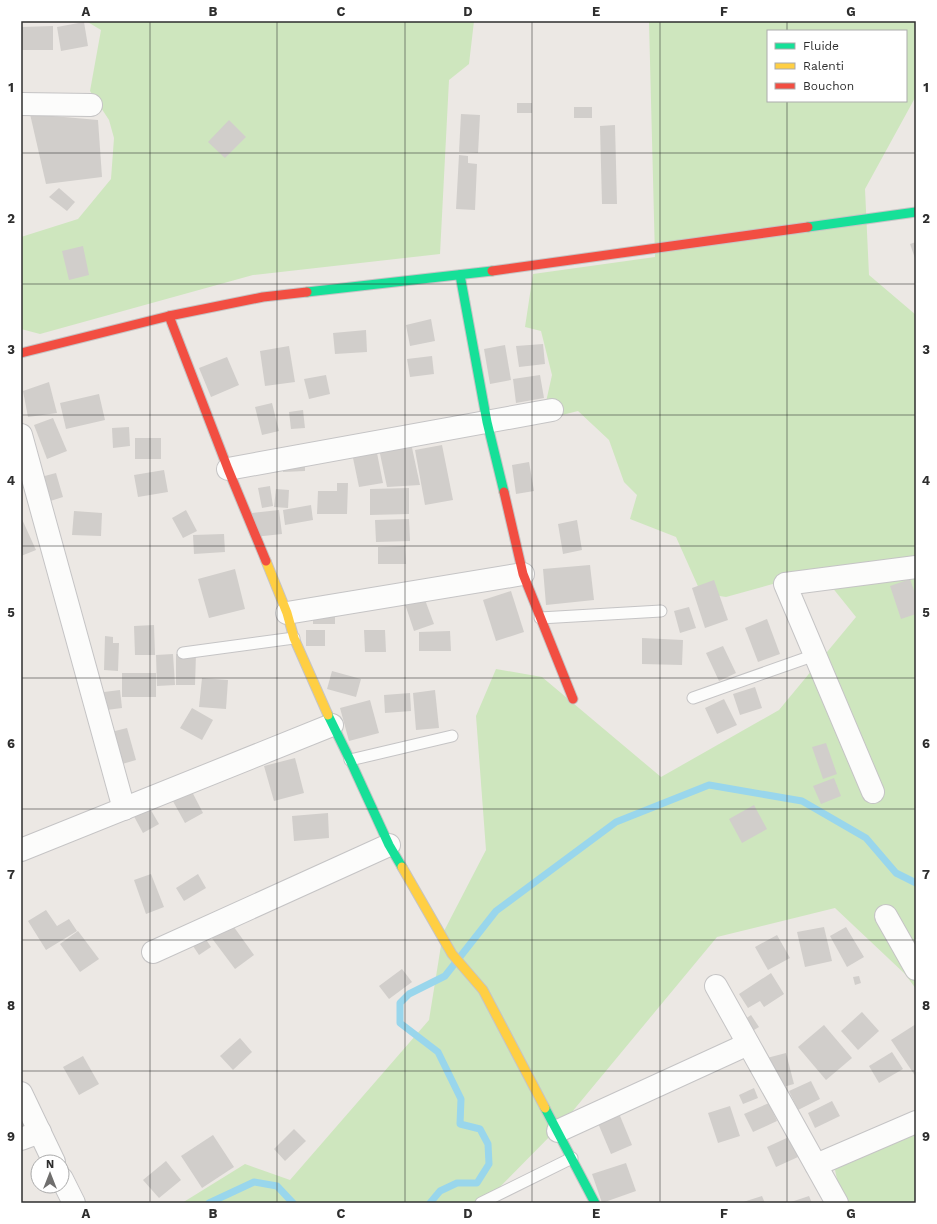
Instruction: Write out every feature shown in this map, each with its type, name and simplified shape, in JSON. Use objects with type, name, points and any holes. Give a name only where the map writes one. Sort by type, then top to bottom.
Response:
[{"type":"street","points":[[21,104],[91,105]]},
{"type":"street","points":[[21,353],[169,316],[263,297],[460,275],[916,212]]},
{"type":"street","points":[[460,275],[487,422],[523,574],[573,699]]},
{"type":"street","points":[[169,316],[228,469],[287,613],[294,638],[332,725],[350,760],[389,845],[452,954],[483,990],[595,1203]]},
{"type":"street","points":[[228,469],[552,410]]},
{"type":"street","points":[[21,435],[124,809]]},
{"type":"street","points":[[873,792],[785,584],[916,568]]},
{"type":"street","points":[[287,613],[523,574]]},
{"type":"street","points":[[21,850],[332,725]]},
{"type":"street","points":[[153,952],[389,845]]},
{"type":"street","points":[[886,916],[916,969]]},
{"type":"street","points":[[716,986],[838,1203]]},
{"type":"street","points":[[558,1131],[748,1044]]},
{"type":"street","points":[[21,1093],[30,1136],[47,1154]]},
{"type":"street","points":[[816,1165],[916,1122]]},
{"type":"street","points":[[70,1194],[74,1203]]},
{"type":"lane","points":[[540,618],[661,611]]},
{"type":"lane","points":[[183,654],[294,638]]},
{"type":"lane","points":[[693,698],[815,655]]},
{"type":"lane","points":[[350,760],[452,736]]},
{"type":"lane","points":[[481,1203],[572,1158]]},
{"type":"green space","points":[[86,21],[474,21],[469,64],[449,80],[440,254],[253,275],[40,334],[21,329],[21,237],[78,219],[111,179],[114,138],[109,120],[90,91],[101,30]]},
{"type":"green space","points":[[916,21],[916,96],[865,189],[869,275],[916,315],[916,989],[905,974],[835,908],[717,937],[562,1124],[484,1203],[182,1203],[245,1164],[290,1180],[429,1020],[443,933],[486,850],[476,716],[496,669],[542,677],[661,777],[779,710],[856,617],[819,571],[726,597],[701,593],[676,537],[630,519],[637,495],[624,482],[609,440],[578,411],[542,420],[552,375],[541,331],[525,327],[533,274],[655,257],[649,22]]},
{"type":"green space","points":[[916,1115],[916,1203],[842,1203],[831,1151]]},
{"type":"building","points":[[84,22],[88,46],[61,51],[57,27]]},
{"type":"building","points":[[53,26],[53,50],[21,50],[21,27]]},
{"type":"building","points":[[517,103],[532,103],[532,113],[517,113]]},
{"type":"building","points":[[574,107],[592,107],[592,118],[574,118]]},
{"type":"building","points":[[30,114],[98,120],[102,177],[46,184]]},
{"type":"building","points":[[461,114],[480,115],[478,153],[459,152]]},
{"type":"building","points":[[229,120],[246,137],[225,158],[208,142]]},
{"type":"building","points":[[615,125],[617,204],[602,204],[600,126]]},
{"type":"building","points":[[459,155],[468,156],[468,163],[477,164],[475,210],[456,209]]},
{"type":"building","points":[[59,188],[75,202],[67,211],[49,197]]},
{"type":"building","points":[[916,242],[916,261],[910,244]]},
{"type":"building","points":[[83,246],[89,275],[69,280],[62,251]]},
{"type":"building","points":[[431,319],[435,341],[410,346],[406,325]]},
{"type":"building","points":[[366,330],[367,352],[335,354],[333,333]]},
{"type":"building","points":[[543,344],[545,364],[519,367],[516,346]]},
{"type":"building","points":[[505,345],[511,380],[490,384],[484,349]]},
{"type":"building","points":[[289,346],[295,382],[265,386],[260,351]]},
{"type":"building","points":[[432,356],[434,374],[410,377],[407,359]]},
{"type":"building","points":[[227,357],[239,385],[211,397],[199,368]]},
{"type":"building","points":[[326,375],[330,394],[309,399],[304,379]]},
{"type":"building","points":[[540,375],[544,398],[516,403],[513,379]]},
{"type":"building","points":[[49,382],[57,413],[28,417],[23,391]]},
{"type":"building","points":[[99,394],[105,420],[66,429],[60,403]]},
{"type":"building","points":[[272,403],[279,431],[262,435],[255,407]]},
{"type":"building","points":[[303,410],[305,428],[291,429],[289,412]]},
{"type":"building","points":[[53,418],[67,451],[47,459],[34,425]]},
{"type":"building","points":[[129,427],[130,446],[113,448],[112,428]]},
{"type":"building","points":[[135,438],[161,438],[161,459],[135,459]]},
{"type":"building","points":[[411,443],[420,485],[387,487],[379,449]]},
{"type":"building","points":[[442,445],[453,500],[425,505],[415,450]]},
{"type":"building","points":[[377,453],[383,483],[359,487],[353,458]]},
{"type":"building","points":[[283,459],[305,459],[305,471],[283,472]]},
{"type":"building","points":[[529,462],[534,491],[516,494],[512,465]]},
{"type":"building","points":[[164,470],[168,492],[138,497],[134,475]]},
{"type":"building","points":[[56,473],[63,497],[44,503],[37,478]]},
{"type":"building","points":[[337,483],[348,483],[347,514],[317,514],[318,491],[337,491]]},
{"type":"building","points":[[270,486],[273,506],[262,508],[258,488]]},
{"type":"building","points":[[409,488],[409,514],[370,515],[370,489]]},
{"type":"building","points":[[276,489],[289,490],[288,508],[274,507]]},
{"type":"building","points":[[311,505],[313,520],[285,525],[283,510]]},
{"type":"building","points":[[186,510],[197,531],[183,538],[172,518]]},
{"type":"building","points":[[279,510],[282,534],[254,537],[252,513]]},
{"type":"building","points":[[74,511],[102,513],[101,536],[72,535]]},
{"type":"building","points":[[21,517],[36,550],[21,556]]},
{"type":"building","points":[[409,519],[410,541],[376,542],[375,520]]},
{"type":"building","points":[[577,520],[582,550],[563,554],[558,524]]},
{"type":"building","points":[[224,534],[225,552],[194,554],[193,535]]},
{"type":"building","points":[[405,546],[406,564],[378,564],[378,547]]},
{"type":"building","points":[[590,565],[594,600],[546,605],[543,569]]},
{"type":"building","points":[[235,569],[245,609],[209,618],[198,579]]},
{"type":"building","points":[[910,579],[916,596],[916,614],[901,619],[890,586]]},
{"type":"building","points":[[714,580],[728,620],[705,628],[692,588]]},
{"type":"building","points":[[511,591],[524,632],[496,641],[483,600]]},
{"type":"building","points":[[424,597],[434,624],[414,631],[405,604]]},
{"type":"building","points":[[689,607],[696,628],[680,633],[674,611]]},
{"type":"building","points":[[313,609],[335,609],[335,624],[313,624]]},
{"type":"building","points":[[767,619],[780,654],[758,662],[745,628]]},
{"type":"building","points":[[154,625],[155,655],[135,655],[134,626]]},
{"type":"building","points":[[306,630],[325,630],[325,646],[306,646]]},
{"type":"building","points":[[364,630],[385,630],[386,652],[365,652]]},
{"type":"building","points":[[450,631],[451,651],[419,651],[419,632]]},
{"type":"building","points":[[105,636],[113,637],[113,643],[119,643],[118,671],[104,670]]},
{"type":"building","points":[[642,638],[683,640],[682,665],[642,664]]},
{"type":"building","points":[[723,646],[736,673],[719,681],[706,653]]},
{"type":"building","points":[[173,654],[175,685],[157,686],[156,655]]},
{"type":"building","points":[[176,654],[196,654],[195,685],[176,685]]},
{"type":"building","points":[[332,671],[361,679],[356,697],[327,689]]},
{"type":"building","points":[[122,673],[156,673],[156,697],[122,697]]},
{"type":"building","points":[[202,678],[228,680],[226,709],[199,707]]},
{"type":"building","points":[[755,687],[762,708],[740,715],[733,694]]},
{"type":"building","points":[[120,690],[122,708],[99,711],[96,693]]},
{"type":"building","points":[[435,690],[439,728],[416,730],[413,693]]},
{"type":"building","points":[[410,693],[411,711],[385,713],[384,695]]},
{"type":"building","points":[[724,699],[737,725],[717,734],[705,708]]},
{"type":"building","points":[[370,700],[379,733],[349,741],[340,708]]},
{"type":"building","points":[[192,708],[213,720],[202,740],[180,728]]},
{"type":"building","points":[[127,728],[136,760],[112,767],[103,734]]},
{"type":"building","points":[[826,743],[837,774],[823,779],[812,747]]},
{"type":"building","points":[[295,758],[304,793],[274,801],[264,766]]},
{"type":"building","points":[[834,778],[841,796],[821,804],[813,786]]},
{"type":"building","points":[[188,784],[203,813],[185,823],[169,794]]},
{"type":"building","points":[[145,800],[159,824],[143,833],[130,809]]},
{"type":"building","points":[[754,805],[767,829],[742,843],[729,819]]},
{"type":"building","points":[[328,813],[329,838],[294,841],[292,816]]},
{"type":"building","points":[[151,874],[164,907],[146,914],[134,880]]},
{"type":"building","points":[[198,874],[206,888],[184,901],[176,888]]},
{"type":"building","points":[[46,910],[57,926],[69,919],[77,931],[46,950],[28,921]]},
{"type":"building","points":[[231,923],[254,955],[235,969],[211,937]]},
{"type":"building","points":[[824,927],[832,961],[805,967],[797,932]]},
{"type":"building","points":[[846,927],[864,957],[847,967],[830,936]]},
{"type":"building","points":[[78,931],[99,959],[80,972],[60,944]]},
{"type":"building","points":[[201,932],[211,947],[199,955],[189,940]]},
{"type":"building","points":[[777,935],[790,958],[768,970],[755,947]]},
{"type":"building","points":[[402,969],[412,982],[389,999],[379,986]]},
{"type":"building","points":[[771,973],[784,994],[764,1007],[760,1001],[748,1008],[739,994]]},
{"type":"building","points":[[859,976],[861,983],[855,985],[853,977]]},
{"type":"building","points":[[862,1012],[879,1031],[858,1050],[841,1031]]},
{"type":"building","points":[[751,1015],[759,1027],[749,1033],[741,1022]]},
{"type":"building","points":[[916,1024],[916,1077],[891,1040]]},
{"type":"building","points":[[824,1025],[852,1058],[826,1080],[798,1047]]},
{"type":"building","points":[[240,1038],[252,1052],[233,1070],[220,1056]]},
{"type":"building","points":[[892,1052],[903,1069],[879,1083],[869,1066]]},
{"type":"building","points":[[786,1053],[794,1084],[772,1090],[763,1059]]},
{"type":"building","points":[[83,1056],[99,1084],[79,1095],[63,1067]]},
{"type":"building","points":[[811,1081],[820,1099],[798,1110],[789,1091]]},
{"type":"building","points":[[754,1088],[758,1098],[743,1104],[739,1095]]},
{"type":"building","points":[[832,1101],[840,1116],[815,1128],[808,1113]]},
{"type":"building","points":[[769,1103],[777,1121],[753,1132],[744,1114]]},
{"type":"building","points":[[730,1106],[740,1136],[718,1143],[708,1113]]},
{"type":"building","points":[[618,1111],[632,1145],[611,1154],[597,1121]]},
{"type":"building","points":[[294,1129],[306,1141],[285,1161],[274,1149]]},
{"type":"building","points":[[213,1135],[234,1167],[202,1188],[181,1156]]},
{"type":"building","points":[[789,1137],[798,1157],[776,1167],[767,1147]]},
{"type":"building","points":[[166,1161],[181,1180],[159,1198],[143,1180]]},
{"type":"building","points":[[626,1163],[636,1191],[602,1203],[592,1174]]},
{"type":"building","points":[[762,1196],[765,1203],[740,1203]]},
{"type":"building","points":[[809,1196],[812,1203],[788,1203]]},
{"type":"waterway","points":[[430,1203],[440,1191],[457,1183],[477,1183],[489,1164],[488,1144],[480,1129],[460,1124],[461,1099],[438,1052],[400,1023],[400,1003],[409,994],[445,976],[496,911],[616,822],[709,785],[802,801],[866,838],[896,873],[916,883]]},
{"type":"waterway","points":[[209,1203],[254,1182],[277,1186],[293,1203]]},
{"type":"traffic: fast","points":[[808,227],[916,212]]},
{"type":"traffic: fast","points":[[307,292],[492,271]]},
{"type":"traffic: fast","points":[[460,275],[487,422],[504,492]]},
{"type":"traffic: fast","points":[[328,715],[389,845],[402,867]]},
{"type":"traffic: fast","points":[[545,1108],[595,1203]]},
{"type":"traffic: slow","points":[[266,561],[287,613],[294,638],[328,715]]},
{"type":"traffic: slow","points":[[402,867],[452,954],[483,990],[545,1108]]},
{"type":"traffic: jam","points":[[492,271],[808,227]]},
{"type":"traffic: jam","points":[[21,353],[169,316],[263,297],[307,292]]},
{"type":"traffic: jam","points":[[169,316],[228,469],[266,561]]},
{"type":"traffic: jam","points":[[504,492],[523,574],[573,699]]}]
